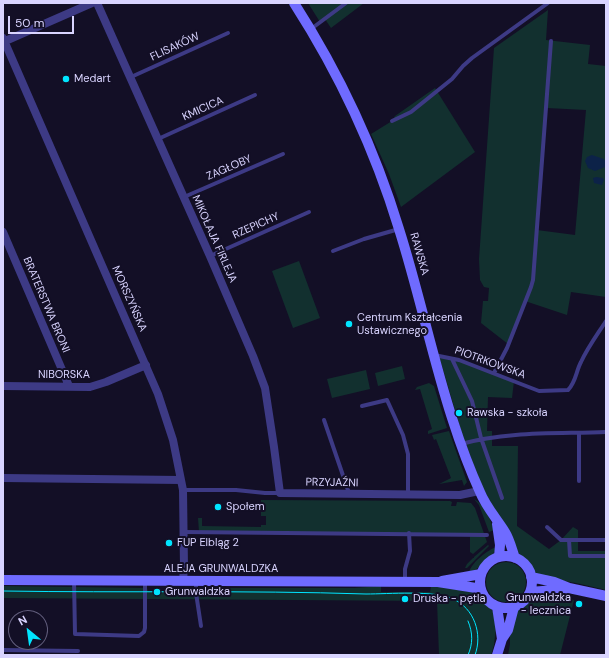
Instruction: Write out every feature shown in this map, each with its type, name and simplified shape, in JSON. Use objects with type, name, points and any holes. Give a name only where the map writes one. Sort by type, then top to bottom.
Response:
[{"type":"main road","name":"RAWSKA","points":[[294,3],[329,63],[361,126],[379,170],[399,229],[434,355],[461,444],[479,491],[497,522],[506,533],[515,558]]},
{"type":"main road","name":"RAWSKA","points":[[497,522],[500,545],[498,557]]},
{"type":"main road","points":[[504,556],[515,558],[520,560],[527,567],[532,577],[532,587],[522,603],[514,608],[497,607],[489,602],[481,591],[481,574],[486,565],[498,557],[504,556]]},
{"type":"main road","name":"ALEJA GRUNWALDZKA","points":[[438,582],[481,574]]},
{"type":"main road","points":[[532,577],[554,582],[569,588],[606,596]]},
{"type":"main road","name":"ALEJA GRUNWALDZKA","points":[[3,580],[438,582],[476,588],[481,591]]},
{"type":"main road","points":[[530,592],[569,588]]},
{"type":"main road","points":[[497,607],[502,640]]},
{"type":"main road","points":[[497,655],[502,640],[508,630],[514,608]]},
{"type":"street","points":[[3,40],[92,3]]},
{"type":"street","name":"MIKOŁAJA FIRLEJA","points":[[97,3],[253,356],[264,388],[280,493]]},
{"type":"street","name":"MORSZYŃSKA","points":[[3,40],[146,365],[164,411],[177,456],[183,490],[184,569],[182,580]]},
{"type":"street","name":"BRATERSTWA BRONI","points":[[3,232],[69,386]]},
{"type":"street","name":"NIBORSKA","points":[[3,386],[69,386],[84,388],[98,386],[146,365]]},
{"type":"street","points":[[3,478],[181,480]]},
{"type":"street","name":"PRZYJAŹNI","points":[[280,493],[460,495],[479,491]]},
{"type":"lane","points":[[310,29],[346,3]]},
{"type":"lane","points":[[392,121],[411,112],[452,79],[472,58],[548,3]]},
{"type":"lane","name":"FLISAKÓW","points":[[131,77],[228,33]]},
{"type":"lane","points":[[494,373],[507,348],[531,287],[550,41]]},
{"type":"lane","name":"KMICICA","points":[[158,139],[255,95]]},
{"type":"lane","name":"ZAGŁOBY","points":[[183,197],[283,154]]},
{"type":"lane","name":"RZEPICHY","points":[[210,256],[309,212]]},
{"type":"lane","points":[[333,251],[364,239],[399,229]]},
{"type":"lane","name":"PIOTRKOWSKA","points":[[434,355],[452,358],[539,391],[568,390],[575,380],[580,364],[589,346],[606,321]]},
{"type":"lane","points":[[452,358],[472,401],[481,438],[502,498]]},
{"type":"lane","points":[[362,406],[387,400],[403,436],[408,454],[408,495]]},
{"type":"lane","points":[[324,420],[349,494]]},
{"type":"lane","points":[[461,444],[481,438],[505,435],[606,432]]},
{"type":"lane","points":[[579,433],[579,481]]},
{"type":"lane","name":"PRZYJAŹNI","points":[[183,490],[236,490],[280,493]]},
{"type":"lane","points":[[547,527],[561,540],[606,540]]},
{"type":"lane","points":[[184,532],[487,535]]},
{"type":"lane","points":[[405,582],[405,569],[410,551],[409,534]]},
{"type":"lane","points":[[569,540],[570,556],[606,556]]},
{"type":"lane","points":[[74,580],[75,634],[139,636],[144,632],[145,628],[145,580]]},
{"type":"lane","points":[[196,580],[196,592],[201,626]]},
{"type":"lane","points":[[3,650],[78,651]]},
{"type":"green space","points":[[308,3],[364,3],[331,28],[325,19],[320,22]]},
{"type":"green space","points":[[548,10],[546,40],[590,45],[588,64],[606,66],[606,297],[571,292],[567,315],[525,301],[508,344],[481,323],[483,301],[488,301],[489,288],[484,287],[480,280],[479,259],[494,48]],"holes":[[[547,108],[586,110],[575,235],[537,230]]]},
{"type":"green space","points":[[435,88],[475,152],[401,207],[389,174],[371,134],[392,121],[395,116]]},
{"type":"green space","points":[[299,261],[320,318],[293,328],[272,271]]},
{"type":"green space","points":[[439,356],[459,360],[514,381],[512,398],[488,397],[487,431],[492,431],[492,446],[518,446],[517,526],[549,549],[561,540],[573,527],[578,530],[578,551],[606,551],[606,590],[546,578],[536,574],[529,564],[519,555],[481,484],[462,434]]},
{"type":"green space","points":[[402,366],[405,379],[378,386],[375,373]]},
{"type":"green space","points":[[366,370],[370,389],[332,398],[327,379]]},
{"type":"green space","points":[[429,383],[434,386],[447,428],[428,434],[428,431],[432,429],[420,389],[415,390],[417,387]]},
{"type":"green space","points":[[449,431],[467,482],[464,486],[462,480],[439,484],[451,478],[436,439],[434,440],[432,435]]},
{"type":"green space","points":[[474,499],[484,508],[494,530],[489,532],[479,505]]},
{"type":"green space","points":[[261,500],[450,501],[452,502],[451,506],[456,506],[457,502],[471,503],[475,508],[487,542],[473,554],[470,552],[470,534],[199,532],[198,518],[202,518],[202,526],[261,527],[261,525],[266,525],[266,516],[261,516]]},
{"type":"green space","points":[[488,545],[489,546],[467,568],[465,568],[474,557]]},
{"type":"green space","points":[[497,547],[485,562],[477,569],[469,573],[470,569],[480,557]]},
{"type":"green space","points":[[510,562],[517,565],[523,571],[526,582],[525,590],[517,599],[510,602],[502,602],[495,599],[487,590],[486,578],[489,571],[498,563]]},
{"type":"green space","points":[[3,586],[147,588],[148,591],[176,591],[176,588],[354,588],[381,586],[381,592],[430,592],[431,587],[442,587],[476,593],[493,612],[496,628],[491,655],[439,655],[437,601],[3,598]]},
{"type":"green space","points":[[551,594],[574,600],[560,655],[508,655],[510,636],[517,611],[537,595]]},
{"type":"water","points":[[592,155],[604,159],[606,163],[605,167],[595,171],[588,168],[585,161],[587,157]]},
{"type":"water","points":[[593,178],[603,178],[604,180],[602,185],[594,183]]},
{"type":"tram line","points":[[3,591],[435,594],[445,596],[460,603],[471,615],[475,622],[478,639],[475,655]]},
{"type":"tram line","points":[[468,621],[472,638],[468,655]]},
{"type":"place","name":"Medart","points":[[66,79]]},
{"type":"place","name":"Centrum Kształcenia Ustawicznego","points":[[349,324]]},
{"type":"place","name":"Rawska - szkoła","points":[[459,413]]},
{"type":"place","name":"Społem","points":[[218,507]]},
{"type":"place","name":"FUP Elbląg 2","points":[[169,543]]},
{"type":"place","name":"Grunwaldzka","points":[[157,592]]},
{"type":"place","name":"Druska - pętla","points":[[405,599]]},
{"type":"place","name":"Grunwaldzka - lecznica","points":[[579,604]]}]
